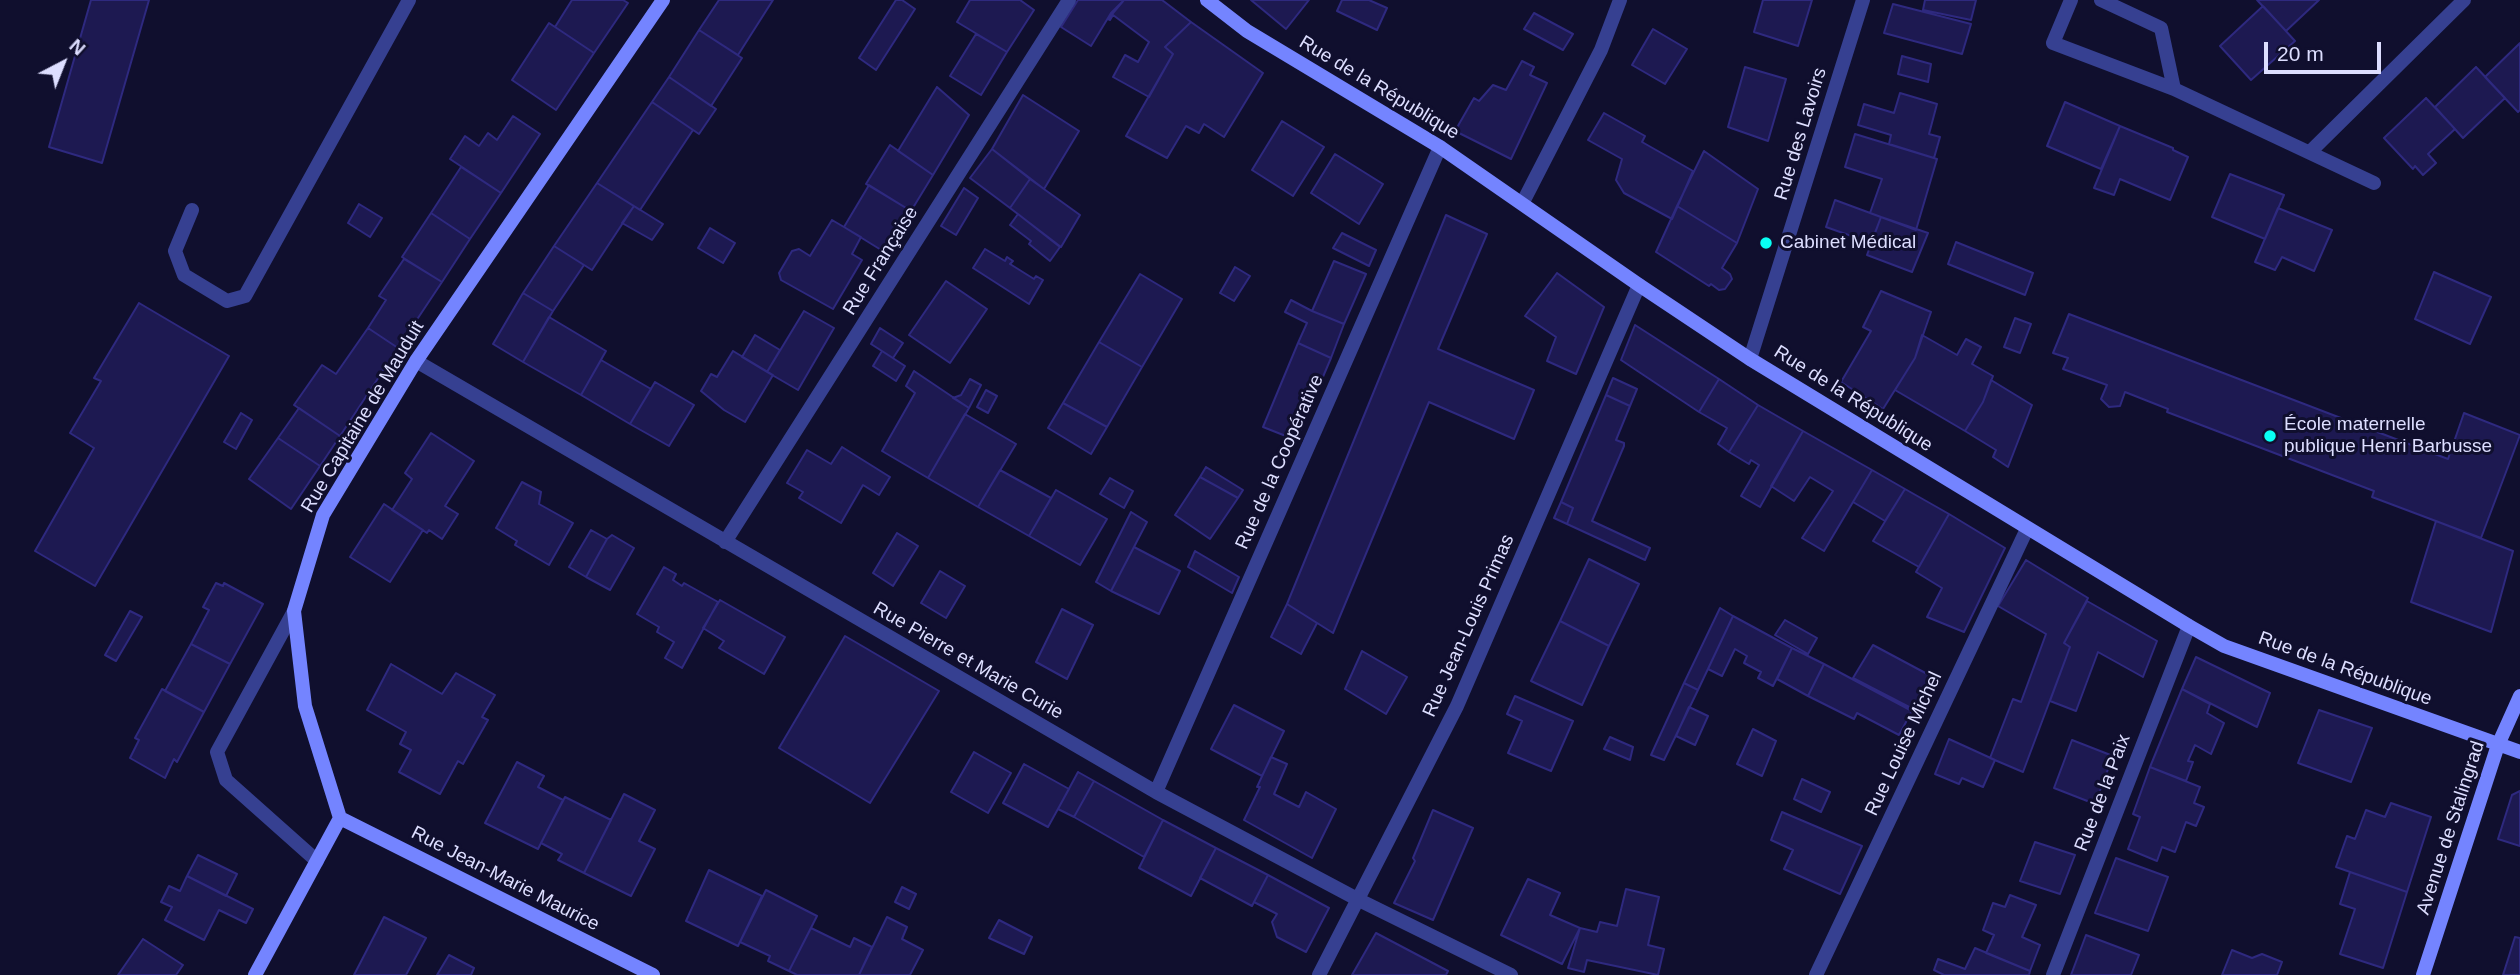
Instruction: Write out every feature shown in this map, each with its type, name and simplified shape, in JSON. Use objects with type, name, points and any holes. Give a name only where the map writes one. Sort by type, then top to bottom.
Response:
[{"type":"street","points":[[192,210],[175,251],[184,275],[227,301],[246,296],[409,0]]},
{"type":"street","name":"Rue Capitaine de Mauduit","points":[[340,818],[304,706],[294,611],[323,515],[416,361],[663,0]]},
{"type":"street","name":"Rue Française","points":[[725,542],[1069,0]]},
{"type":"street","name":"Rue de la République","points":[[1207,0],[1247,31],[1440,147],[1750,359],[2189,626],[2224,646],[2520,752]]},
{"type":"street","points":[[1523,202],[1601,50],[1620,0]]},
{"type":"street","name":"Rue des Lavoirs","points":[[1750,359],[1863,0]]},
{"type":"street","points":[[2071,0],[2053,43],[2174,89],[2374,183]]},
{"type":"street","points":[[2101,0],[2161,28],[2174,89]]},
{"type":"street","points":[[2310,152],[2464,0]]},
{"type":"street","name":"Rue de la Coopérative","points":[[1156,792],[1440,147]]},
{"type":"street","name":"Rue Jean-Louis Primas","points":[[1319,975],[1457,706],[1639,285]]},
{"type":"street","name":"Rue Pierre et Marie Curie","points":[[416,361],[1156,792],[1359,900],[1511,975]]},
{"type":"street","name":"Rue Louise Michel","points":[[1816,975],[2027,528]]},
{"type":"street","points":[[294,611],[217,752],[226,780],[317,861]]},
{"type":"street","name":"Rue de la Paix","points":[[2053,975],[2189,626]]},
{"type":"street","name":"Avenue de Stalingrad","points":[[2423,975],[2498,745],[2520,696]]},
{"type":"street","points":[[255,975],[340,818]]},
{"type":"street","name":"Rue Jean-Marie Maurice","points":[[340,818],[653,975]]},
{"type":"building","points":[[91,0],[149,0],[102,163],[49,147]]},
{"type":"building","points":[[572,0],[623,0],[628,3],[594,53],[555,27]]},
{"type":"building","points":[[719,0],[773,0],[738,55],[699,30]]},
{"type":"building","points":[[896,0],[902,0],[915,9],[876,70],[859,58]]},
{"type":"building","points":[[970,0],[1020,0],[1034,10],[1007,52],[957,22]]},
{"type":"building","points":[[1078,0],[1124,0],[1111,13],[1091,46],[1061,27]]},
{"type":"building","points":[[1124,0],[1162,0],[1191,22],[1165,47],[1173,54],[1149,97],[1113,77],[1125,55],[1138,62],[1149,42],[1113,15],[1108,19]]},
{"type":"building","points":[[1251,0],[1309,0],[1286,29]]},
{"type":"building","points":[[1342,0],[1369,0],[1387,8],[1377,30],[1337,11]]},
{"type":"building","points":[[1763,0],[1812,0],[1798,46],[1754,32]]},
{"type":"building","points":[[1925,0],[1976,0],[1971,20],[1923,10]]},
{"type":"building","points":[[2257,0],[2319,0],[2286,31]]},
{"type":"building","points":[[1893,4],[1971,24],[1962,54],[1884,33]]},
{"type":"building","points":[[2263,6],[2295,41],[2251,80],[2220,46]]},
{"type":"building","points":[[1534,13],[1573,34],[1563,50],[1524,29]]},
{"type":"building","points":[[1191,22],[1263,73],[1224,137],[1204,124],[1199,133],[1186,126],[1167,158],[1126,136],[1173,54],[1165,47]]},
{"type":"building","points":[[549,23],[594,53],[556,110],[512,80]]},
{"type":"building","points":[[1653,29],[1687,49],[1665,84],[1632,65]]},
{"type":"building","points":[[699,30],[742,58],[711,106],[669,77]]},
{"type":"building","points":[[976,34],[1007,52],[981,95],[950,76]]},
{"type":"building","points":[[2520,43],[2520,110],[2518,112],[2485,77]]},
{"type":"building","points":[[1902,56],[1931,64],[1928,82],[1898,74]]},
{"type":"building","points":[[1522,61],[1534,67],[1530,75],[1547,83],[1511,159],[1455,131],[1474,98],[1479,101],[1493,85],[1506,90]]},
{"type":"building","points":[[1745,67],[1786,79],[1768,141],[1728,127]]},
{"type":"building","points":[[2476,67],[2505,98],[2463,138],[2435,107]]},
{"type":"building","points":[[669,77],[716,109],[699,134],[652,102]]},
{"type":"building","points":[[937,87],[969,115],[933,175],[898,151]]},
{"type":"building","points":[[1900,93],[1937,104],[1929,134],[1940,137],[1934,158],[1889,144],[1891,135],[1858,125],[1864,104],[1894,113]]},
{"type":"building","points":[[1023,95],[1079,131],[1044,189],[992,149]]},
{"type":"building","points":[[2426,98],[2455,129],[2428,154],[2436,163],[2423,175],[2415,166],[2413,169],[2384,138]]},
{"type":"building","points":[[652,102],[693,130],[640,210],[597,183]]},
{"type":"building","points":[[2065,102],[2120,126],[2101,169],[2047,146]]},
{"type":"building","points":[[1604,113],[1645,136],[1642,142],[1693,171],[1672,219],[1624,193],[1616,180],[1622,159],[1588,140]]},
{"type":"building","points":[[513,116],[540,134],[501,193],[450,159],[465,136],[479,146],[488,133],[497,140]]},
{"type":"building","points":[[1282,121],[1324,147],[1293,196],[1252,170]]},
{"type":"building","points":[[2120,126],[2188,157],[2170,200],[2120,179],[2114,195],[2094,188]]},
{"type":"building","points":[[1855,134],[1937,159],[1916,230],[1870,213],[1882,179],[1845,167]]},
{"type":"building","points":[[890,145],[933,175],[911,211],[866,184]]},
{"type":"building","points":[[992,149],[1030,179],[1010,208],[970,178]]},
{"type":"building","points":[[1704,151],[1758,189],[1737,243],[1677,206]]},
{"type":"building","points":[[1335,154],[1383,184],[1359,224],[1311,193]]},
{"type":"building","points":[[461,167],[501,193],[470,239],[431,213]]},
{"type":"building","points":[[2230,174],[2284,195],[2265,239],[2212,217]]},
{"type":"building","points":[[1030,179],[1080,215],[1061,247],[1010,208]]},
{"type":"building","points":[[597,183],[634,206],[592,270],[554,246]]},
{"type":"building","points":[[869,185],[911,211],[886,253],[844,227]]},
{"type":"building","points":[[964,188],[978,198],[956,235],[941,226]]},
{"type":"building","points":[[1835,200],[1881,217],[1871,243],[1826,227]]},
{"type":"building","points":[[359,204],[382,218],[370,237],[348,223]]},
{"type":"building","points":[[634,206],[663,224],[652,240],[622,223]]},
{"type":"building","points":[[1677,206],[1737,243],[1722,268],[1732,279],[1725,289],[1719,290],[1711,284],[1709,286],[1656,252]]},
{"type":"building","points":[[2278,208],[2332,230],[2314,271],[2282,257],[2275,270],[2255,262]]},
{"type":"building","points":[[431,213],[470,239],[442,282],[402,257]]},
{"type":"building","points":[[1018,214],[1060,247],[1050,261],[1029,244],[1031,241],[1010,225]]},
{"type":"building","points":[[1446,215],[1487,234],[1438,349],[1534,390],[1514,439],[1429,402],[1333,633],[1287,604]]},
{"type":"building","points":[[1881,217],[1928,233],[1912,272],[1867,255]]},
{"type":"building","points":[[832,220],[861,237],[852,254],[862,260],[833,309],[781,280],[779,273],[792,251],[799,249],[810,256]]},
{"type":"building","points":[[710,228],[735,243],[723,263],[698,248]]},
{"type":"building","points":[[1342,233],[1376,250],[1369,266],[1333,248]]},
{"type":"building","points":[[1956,242],[2033,273],[2025,295],[1948,264]]},
{"type":"building","points":[[554,246],[584,265],[553,311],[523,293]]},
{"type":"building","points":[[985,249],[1005,261],[1007,257],[1013,261],[1010,264],[1034,279],[1036,276],[1043,280],[1029,304],[973,268]]},
{"type":"building","points":[[404,259],[442,282],[398,348],[368,328],[386,300],[379,296]]},
{"type":"building","points":[[1334,261],[1366,274],[1344,324],[1312,311]]},
{"type":"building","points":[[1235,267],[1250,276],[1234,301],[1220,293]]},
{"type":"building","points":[[2434,272],[2491,297],[2470,344],[2415,319]]},
{"type":"building","points":[[1557,273],[1604,307],[1576,374],[1547,361],[1556,337],[1525,316]]},
{"type":"building","points":[[1140,274],[1182,299],[1142,367],[1099,342]]},
{"type":"building","points":[[946,281],[987,309],[950,363],[909,335]]},
{"type":"building","points":[[1881,291],[1931,312],[1915,358],[1883,409],[1841,382],[1871,331],[1863,327]]},
{"type":"building","points":[[523,293],[553,311],[523,362],[493,344]]},
{"type":"building","points":[[1291,300],[1344,324],[1331,358],[1298,343],[1307,323],[1285,312]]},
{"type":"building","points":[[139,303],[229,356],[95,586],[35,551],[94,448],[70,433],[101,381],[94,378]]},
{"type":"building","points":[[804,311],[834,328],[798,390],[767,372]]},
{"type":"building","points":[[2069,314],[2448,459],[2464,413],[2520,435],[2481,538],[2372,497],[2374,491],[2167,412],[2168,409],[2125,392],[2120,406],[2109,407],[2101,399],[2107,385],[2063,369],[2068,358],[2053,353]]},
{"type":"building","points":[[549,317],[606,351],[581,395],[523,362]]},
{"type":"building","points":[[2015,318],[2031,324],[2020,353],[2004,347]]},
{"type":"building","points":[[1635,325],[1719,379],[1699,412],[1621,360]]},
{"type":"building","points":[[368,328],[398,348],[340,436],[294,405],[322,365],[336,374]]},
{"type":"building","points":[[880,328],[903,343],[893,358],[871,344]]},
{"type":"building","points":[[755,335],[780,350],[767,372],[742,357]]},
{"type":"building","points":[[1922,335],[1957,355],[1966,339],[1981,347],[1972,364],[1993,376],[1983,402],[1965,431],[1895,390],[1915,358]]},
{"type":"building","points":[[1099,342],[1142,367],[1107,427],[1063,403]]},
{"type":"building","points":[[1298,343],[1331,358],[1296,440],[1263,427]]},
{"type":"building","points":[[733,351],[773,375],[745,422],[724,410],[701,391],[711,374],[717,377]]},
{"type":"building","points":[[882,351],[905,366],[896,381],[873,366]]},
{"type":"building","points":[[601,360],[651,389],[630,424],[581,395]]},
{"type":"building","points":[[914,371],[969,408],[928,478],[882,451],[915,393],[906,386]]},
{"type":"building","points":[[1613,378],[1637,389],[1630,406],[1606,395]]},
{"type":"building","points":[[970,379],[981,385],[969,408],[953,398],[961,395]]},
{"type":"building","points":[[1719,379],[1758,405],[1729,452],[1718,444],[1727,428],[1699,412]]},
{"type":"building","points":[[1991,380],[2032,405],[2008,467],[1993,457],[1996,450],[1965,431],[1983,402]]},
{"type":"building","points":[[655,382],[694,405],[669,446],[630,424]]},
{"type":"building","points":[[986,390],[997,396],[988,413],[977,407]]},
{"type":"building","points":[[1606,395],[1630,406],[1616,440],[1624,443],[1624,446],[1592,521],[1650,548],[1645,560],[1567,524],[1573,508],[1561,502]]},
{"type":"building","points":[[1063,403],[1107,427],[1091,454],[1048,428]]},
{"type":"building","points":[[1758,405],[1803,431],[1760,507],[1741,496],[1759,465],[1751,460],[1749,464],[1729,452]]},
{"type":"building","points":[[299,408],[340,436],[320,466],[278,438]]},
{"type":"building","points":[[241,413],[252,420],[236,449],[224,442]]},
{"type":"building","points":[[965,414],[1016,444],[978,507],[928,478]]},
{"type":"building","points":[[1803,431],[1872,470],[1824,551],[1802,538],[1833,491],[1810,477],[1794,501],[1771,486]]},
{"type":"building","points":[[431,433],[474,461],[445,506],[458,514],[442,539],[429,530],[427,533],[392,510],[412,479],[405,473]]},
{"type":"building","points":[[278,438],[320,466],[291,509],[249,479]]},
{"type":"building","points":[[842,447],[890,477],[879,495],[863,485],[841,523],[799,498],[803,492],[787,483],[807,450],[831,464]]},
{"type":"building","points":[[1206,467],[1243,490],[1238,498],[1200,477]]},
{"type":"building","points":[[1000,470],[1051,498],[1029,536],[978,507]]},
{"type":"building","points":[[1872,470],[1905,489],[1885,521],[1853,502]]},
{"type":"building","points":[[1200,477],[1238,498],[1210,539],[1175,515]]},
{"type":"building","points":[[1110,478],[1133,491],[1124,508],[1100,494]]},
{"type":"building","points":[[522,482],[541,492],[539,504],[573,523],[549,565],[515,545],[517,541],[496,528]]},
{"type":"building","points":[[1905,489],[1949,514],[1919,567],[1873,541]]},
{"type":"building","points":[[1056,490],[1107,519],[1080,565],[1029,536]]},
{"type":"building","points":[[1561,502],[1573,508],[1567,524],[1554,518]]},
{"type":"building","points":[[384,504],[423,530],[390,582],[350,557]]},
{"type":"building","points":[[1131,512],[1147,522],[1111,591],[1096,582]]},
{"type":"building","points":[[1949,514],[2005,548],[1964,632],[1927,617],[1942,588],[1916,572]]},
{"type":"building","points":[[2436,521],[2513,551],[2491,632],[2411,602]]},
{"type":"building","points":[[591,530],[607,539],[586,577],[569,567]]},
{"type":"building","points":[[897,533],[918,546],[893,586],[873,573]]},
{"type":"building","points":[[612,535],[634,548],[610,590],[586,577],[607,539]]},
{"type":"building","points":[[1134,547],[1180,571],[1159,614],[1111,591]]},
{"type":"building","points":[[1195,551],[1239,577],[1232,593],[1188,567]]},
{"type":"building","points":[[1589,559],[1639,584],[1609,646],[1560,621]]},
{"type":"building","points":[[2026,560],[2088,598],[2064,643],[2070,647],[2023,772],[1990,758],[2013,699],[2021,702],[2046,634],[1998,606]]},
{"type":"building","points":[[664,567],[676,574],[673,580],[682,586],[684,583],[718,602],[682,668],[665,658],[674,642],[657,632],[659,627],[637,614]]},
{"type":"building","points":[[940,571],[965,586],[946,618],[921,603]]},
{"type":"building","points":[[216,583],[223,586],[224,583],[263,604],[230,664],[191,644],[209,610],[203,607]]},
{"type":"building","points":[[720,600],[785,637],[764,674],[719,648],[724,641],[703,628]]},
{"type":"building","points":[[2087,601],[2157,641],[2143,677],[2098,652],[2076,711],[2050,701],[2070,647],[2064,643]]},
{"type":"building","points":[[1287,604],[1317,623],[1301,654],[1271,637]]},
{"type":"building","points":[[1720,608],[1733,616],[1698,690],[1684,683]]},
{"type":"building","points":[[1062,609],[1093,625],[1067,679],[1036,662]]},
{"type":"building","points":[[130,611],[142,617],[116,661],[105,655]]},
{"type":"building","points":[[1733,616],[1792,648],[1773,686],[1758,678],[1761,672],[1744,663],[1747,656],[1735,649],[1722,676],[1708,669]]},
{"type":"building","points":[[1785,620],[1817,638],[1808,654],[1775,635]]},
{"type":"building","points":[[1560,621],[1609,646],[1582,705],[1531,681]]},
{"type":"building","points":[[845,636],[939,691],[870,803],[779,748]]},
{"type":"building","points":[[191,644],[230,664],[204,712],[165,691]]},
{"type":"building","points":[[1873,645],[1931,676],[1913,709],[1853,678]]},
{"type":"building","points":[[1792,648],[1824,664],[1808,696],[1777,679]]},
{"type":"building","points":[[1362,651],[1407,677],[1386,714],[1345,689]]},
{"type":"building","points":[[2196,657],[2270,693],[2257,727],[2182,689]]},
{"type":"building","points":[[391,664],[442,694],[456,673],[495,695],[482,717],[488,720],[463,764],[458,761],[440,794],[399,772],[411,750],[400,744],[406,732],[367,710]]},
{"type":"building","points":[[1824,664],[1912,711],[1899,735],[1857,713],[1854,719],[1808,696]]},
{"type":"building","points":[[1684,683],[1698,690],[1664,760],[1651,755]]},
{"type":"building","points":[[162,689],[204,712],[177,762],[174,759],[165,778],[130,758],[139,740],[135,738]]},
{"type":"building","points":[[2182,689],[2210,704],[2207,713],[2224,723],[2211,754],[2195,745],[2188,761],[2193,762],[2186,781],[2150,767]]},
{"type":"building","points":[[1515,696],[1573,721],[1551,771],[1508,753],[1522,721],[1507,714]]},
{"type":"building","points":[[1234,705],[1284,731],[1262,776],[1211,749]]},
{"type":"building","points":[[1689,707],[1708,716],[1695,745],[1676,736]]},
{"type":"building","points":[[2319,710],[2372,728],[2351,782],[2298,763]]},
{"type":"building","points":[[1753,729],[1776,741],[1762,776],[1737,764]]},
{"type":"building","points":[[1610,737],[1633,747],[1630,760],[1604,749]]},
{"type":"building","points":[[1949,739],[1995,760],[1983,787],[1962,778],[1959,784],[1935,774]]},
{"type":"building","points":[[2072,740],[2113,756],[2095,804],[2054,788]]},
{"type":"building","points":[[974,752],[1011,773],[988,813],[951,792]]},
{"type":"building","points":[[1271,757],[1287,764],[1274,794],[1299,807],[1306,792],[1336,809],[1312,858],[1244,820]]},
{"type":"building","points":[[517,762],[544,776],[538,787],[563,800],[538,849],[485,823]]},
{"type":"building","points":[[1024,764],[1069,789],[1048,827],[1003,803]]},
{"type":"building","points":[[2150,767],[2200,787],[2194,803],[2204,807],[2196,826],[2186,822],[2175,852],[2162,847],[2157,861],[2128,849],[2140,817],[2133,814]]},
{"type":"building","points":[[1078,772],[1094,781],[1074,817],[1058,809]]},
{"type":"building","points":[[1802,779],[1830,792],[1821,812],[1794,799]]},
{"type":"building","points":[[1094,781],[1163,820],[1144,857],[1074,817]]},
{"type":"building","points":[[2520,791],[2520,846],[2498,839],[2512,795]]},
{"type":"building","points":[[624,794],[655,810],[639,841],[655,849],[631,896],[584,873]]},
{"type":"building","points":[[565,797],[611,820],[584,873],[558,860],[562,854],[541,843]]},
{"type":"building","points":[[2391,803],[2431,817],[2407,892],[2336,867],[2347,836],[2355,839],[2366,810],[2385,817]]},
{"type":"building","points":[[1433,810],[1473,828],[1433,920],[1394,903],[1415,861],[1413,858]]},
{"type":"building","points":[[1782,812],[1862,846],[1840,894],[1784,869],[1793,850],[1771,840]]},
{"type":"building","points":[[1163,820],[1216,848],[1191,896],[1139,868]]},
{"type":"building","points":[[2035,842],[2075,855],[2060,894],[2020,881]]},
{"type":"building","points":[[1216,848],[1268,875],[1252,906],[1200,878]]},
{"type":"building","points":[[198,855],[237,874],[226,896],[187,876]]},
{"type":"building","points":[[2116,858],[2168,877],[2148,931],[2095,913]]},
{"type":"building","points":[[709,870],[762,896],[738,946],[686,921]]},
{"type":"building","points":[[2350,872],[2407,892],[2383,968],[2340,954],[2355,909],[2340,904]]},
{"type":"building","points":[[1268,875],[1329,908],[1306,952],[1277,937],[1272,922],[1277,914],[1254,902]]},
{"type":"building","points":[[187,876],[253,909],[246,923],[219,910],[204,940],[165,920],[172,907],[161,902],[169,886],[180,891]]},
{"type":"building","points":[[1528,879],[1560,893],[1550,915],[1580,928],[1562,964],[1501,935]]},
{"type":"building","points":[[902,887],[916,894],[909,909],[895,902]]},
{"type":"building","points":[[1626,889],[1659,897],[1648,945],[1664,949],[1658,975],[1587,960],[1584,972],[1568,968],[1580,928],[1597,932],[1600,922],[1617,926]]},
{"type":"building","points":[[766,890],[817,916],[789,971],[768,961],[770,956],[740,942]]},
{"type":"building","points":[[2010,895],[2036,905],[2022,937],[2040,945],[2030,971],[1986,953],[1994,935],[1983,930],[1993,903],[2005,907]]},
{"type":"building","points":[[384,917],[426,938],[406,975],[354,975]]},
{"type":"building","points":[[887,917],[907,927],[902,939],[923,950],[910,975],[859,975]]},
{"type":"building","points":[[999,920],[1032,937],[1024,954],[989,938]]},
{"type":"building","points":[[811,928],[850,947],[854,938],[872,947],[859,975],[797,975],[789,971]]},
{"type":"building","points":[[1376,933],[1448,971],[1446,975],[1352,975]]},
{"type":"building","points":[[2086,935],[2139,955],[2131,975],[2071,975]]},
{"type":"building","points":[[2515,937],[2520,938],[2520,975],[2503,975]]},
{"type":"building","points":[[143,939],[183,965],[176,975],[118,975]]},
{"type":"building","points":[[1975,948],[2030,971],[2029,975],[1944,975],[1934,970],[1938,959],[1965,969]]},
{"type":"building","points":[[2232,950],[2252,958],[2262,954],[2282,962],[2277,975],[2222,975]]},
{"type":"building","points":[[449,955],[474,968],[471,975],[437,975]]},
{"type":"place","name":"Cabinet Médical","points":[[1766,243]]},
{"type":"place","name":"École maternelle publique Henri Barbusse","points":[[2270,436]]}]
